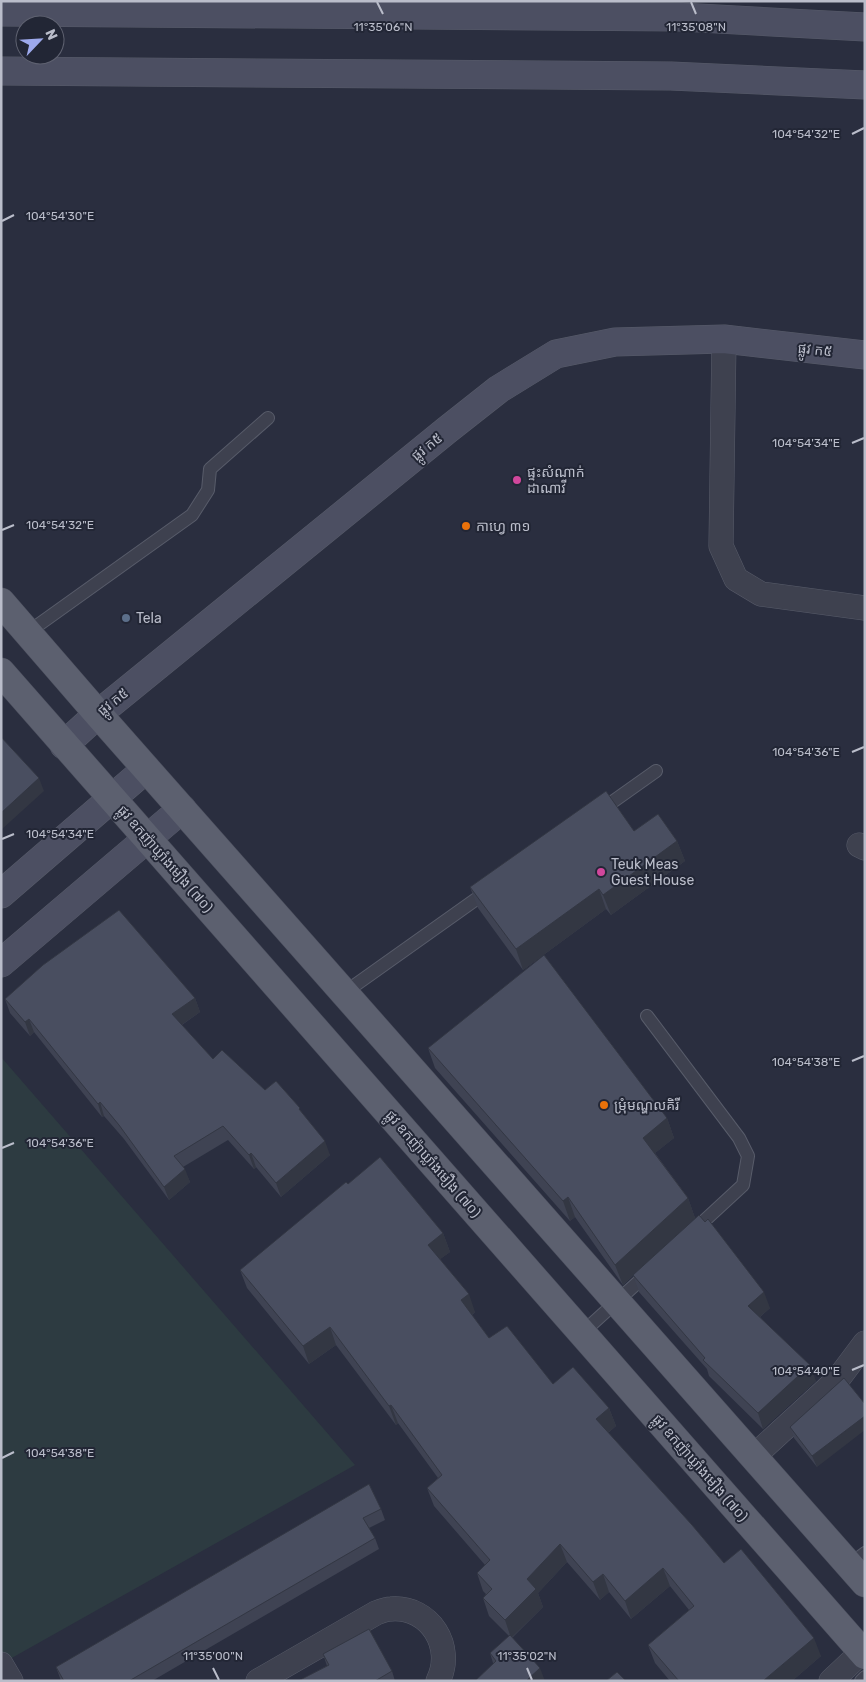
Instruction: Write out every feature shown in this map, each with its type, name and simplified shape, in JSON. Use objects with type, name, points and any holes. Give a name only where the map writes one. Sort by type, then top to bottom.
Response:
[{"type":"main road","points":[[1,602],[753,1457],[860,1567]]},
{"type":"main road","name":"ផ្លូវ ឧកញ៉ាឃ្លាំងមឿង (៧០)","points":[[1,672],[582,1333],[864,1658]]},
{"type":"street","points":[[1,12],[681,17],[865,27]]},
{"type":"street","points":[[1,70],[671,76],[865,85]]},
{"type":"street","points":[[724,339],[721,546],[736,579],[761,594],[865,608]]},
{"type":"street","name":"ផ្លូវ ក៥","points":[[64,745],[98,714],[499,389],[556,354],[615,342],[724,339],[865,355]]},
{"type":"street","points":[[1,894],[146,769]]},
{"type":"street","points":[[1,963],[182,809]]},
{"type":"street","points":[[753,1457],[838,1379],[865,1343]]},
{"type":"street","points":[[258,1681],[376,1613],[390,1609],[405,1610],[418,1614],[430,1623],[438,1634],[443,1646],[444,1659],[438,1681]]},
{"type":"street","points":[[831,1681],[864,1658]]},
{"type":"street","points":[[1,1664],[11,1681]]},
{"type":"lane","points":[[27,633],[192,515],[208,490],[210,469],[268,418]]},
{"type":"lane","points":[[592,816],[656,771]]},
{"type":"lane","points":[[344,993],[496,885]]},
{"type":"lane","points":[[648,1016],[739,1138],[748,1156],[743,1185],[684,1239]]},
{"type":"lane","points":[[582,1333],[655,1266]]},
{"type":"lane","points":[[861,1681],[864,1658]]},
{"type":"shaded area","points":[[1,1057],[355,1465],[1,1664]]},
{"type":"building","points":[[1,737],[39,778],[1,813]]},
{"type":"building","points":[[606,791],[634,831],[658,814],[677,841],[603,895],[599,889],[516,949],[470,887]]},
{"type":"building","points":[[119,910],[195,998],[172,1014],[213,1059],[222,1050],[265,1090],[276,1081],[300,1108],[325,1141],[276,1183],[251,1153],[249,1155],[223,1126],[174,1156],[185,1169],[164,1187],[100,1102],[98,1104],[29,1019],[25,1022],[5,999],[43,965]]},
{"type":"building","points":[[544,955],[667,1118],[643,1138],[688,1198],[615,1265],[568,1197],[563,1201],[428,1048]]},
{"type":"building","points":[[380,1157],[443,1233],[428,1245],[469,1294],[461,1300],[489,1338],[507,1326],[553,1384],[573,1367],[609,1408],[596,1419],[724,1563],[741,1549],[814,1638],[763,1681],[679,1681],[648,1645],[694,1606],[663,1568],[625,1601],[603,1574],[593,1582],[560,1544],[527,1579],[536,1589],[505,1620],[483,1598],[492,1589],[477,1573],[490,1560],[427,1488],[442,1475],[391,1405],[389,1406],[330,1327],[303,1346],[240,1270],[346,1182],[348,1184]]},
{"type":"building","points":[[699,1215],[705,1222],[708,1219],[764,1292],[748,1306],[810,1365],[758,1413],[703,1360],[705,1358],[633,1275]]},
{"type":"building","points":[[844,1378],[865,1404],[865,1416],[812,1456],[790,1427]]},
{"type":"building","points":[[369,1484],[381,1509],[363,1518],[375,1538],[129,1681],[64,1681],[56,1667]]},
{"type":"building","points":[[369,1629],[392,1671],[375,1681],[298,1681],[329,1665],[323,1654]]},
{"type":"building","points":[[510,1635],[540,1668],[526,1681],[475,1681],[496,1661],[490,1653]]},
{"type":"building","points":[[617,1672],[626,1681],[606,1681]]},
{"type":"place","name":"ផ្ទះសំណាក់ ដាណាវី","points":[[517,480]]},
{"type":"place","name":"កាហ្វេ ៣១","points":[[466,526]]},
{"type":"place","name":"Tela","points":[[126,618]]},
{"type":"place","name":"Teuk Meas Guest House","points":[[601,872]]},
{"type":"place","name":"ម្រុំមណ្ឌលគិរី","points":[[604,1105]]}]
